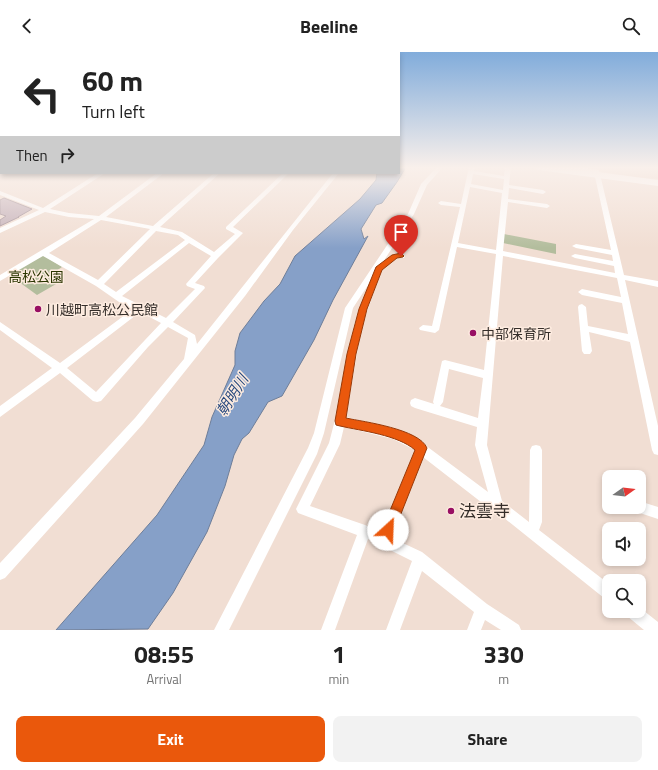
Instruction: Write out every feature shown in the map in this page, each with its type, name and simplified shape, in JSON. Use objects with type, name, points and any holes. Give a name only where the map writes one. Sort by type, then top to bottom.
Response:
[{"type":"street","points":[[0,194],[44,210],[68,215],[101,218],[156,227],[180,233],[215,256]]},
{"type":"street","points":[[0,231],[44,210],[69,194]]},
{"type":"street","points":[[0,278],[101,218],[133,194]]},
{"type":"street","points":[[99,284],[156,227],[193,194]]},
{"type":"street","points":[[0,325],[60,368],[97,398],[167,322],[201,288],[190,284],[215,256],[240,233],[228,228],[265,194]]},
{"type":"street","points":[[0,573],[139,421],[186,364],[320,194]]},
{"type":"street","points":[[221,630],[313,450],[319,433],[349,308],[378,268],[411,214],[420,194]]},
{"type":"street","points":[[424,328],[436,330],[465,194]]},
{"type":"street","points":[[497,505],[481,445],[506,194]]},
{"type":"street","points":[[602,194],[625,300],[655,424],[658,450]]},
{"type":"street","points":[[505,200],[547,206]]},
{"type":"street","points":[[441,203],[463,206]]},
{"type":"street","points":[[117,295],[189,240]]},
{"type":"street","points":[[454,244],[658,284]]},
{"type":"street","points":[[576,246],[615,253]]},
{"type":"street","points":[[44,253],[99,284],[117,295],[122,300],[167,322],[192,337],[192,344],[186,364]]},
{"type":"street","points":[[401,256],[395,256],[378,268],[358,325],[340,421],[334,444],[302,509],[365,531],[417,557],[482,609],[514,630]]},
{"type":"street","points":[[575,256],[617,264]]},
{"type":"street","points":[[582,292],[617,300],[625,300]]},
{"type":"street","points":[[582,307],[587,351]]},
{"type":"street","points":[[0,412],[140,308]]},
{"type":"street","points":[[584,328],[634,339]]},
{"type":"street","points":[[438,402],[446,364],[488,375]]},
{"type":"street","points":[[415,403],[483,424]]},
{"type":"street","points":[[340,421],[412,440],[602,588]]},
{"type":"street","points":[[385,540],[421,448]]},
{"type":"street","points":[[531,532],[536,522],[536,450]]},
{"type":"street","points":[[646,509],[658,513]]},
{"type":"street","points":[[328,630],[365,531]]},
{"type":"street","points":[[393,630],[419,560]]},
{"type":"street","points":[[474,630],[482,609]]},
{"type":"street","points":[[641,618],[656,630]]},
{"type":"green space","points":[[504,234],[556,244],[556,254],[503,243]]},
{"type":"green space","name":"高松公園","points":[[43,255],[62,267],[53,273],[63,280],[37,295],[8,274]]},
{"type":"water","name":"朝明川","points":[[364,194],[388,194],[382,203],[376,205],[361,229],[364,239],[368,236],[333,300],[314,340],[282,396],[268,402],[249,433],[242,439],[234,455],[225,486],[207,532],[173,593],[148,629],[56,630],[157,515],[204,445],[212,417],[235,365],[235,351],[240,333],[264,301],[280,284],[295,256]]},
{"type":"building","points":[[4,198],[32,209],[0,226],[0,220],[6,216],[0,214],[0,200]]},
{"type":"place","name":"川越町高松公民館","points":[[38,309]]},
{"type":"place","name":"中部保育所","points":[[473,333]]},
{"type":"place","name":"法雲寺","points":[[451,511]]},
{"type":"route","points":[[388,530],[392,520],[394,519],[421,448],[412,440],[340,421],[351,354],[363,309],[379,269],[381,269],[395,256],[401,256]]}]
